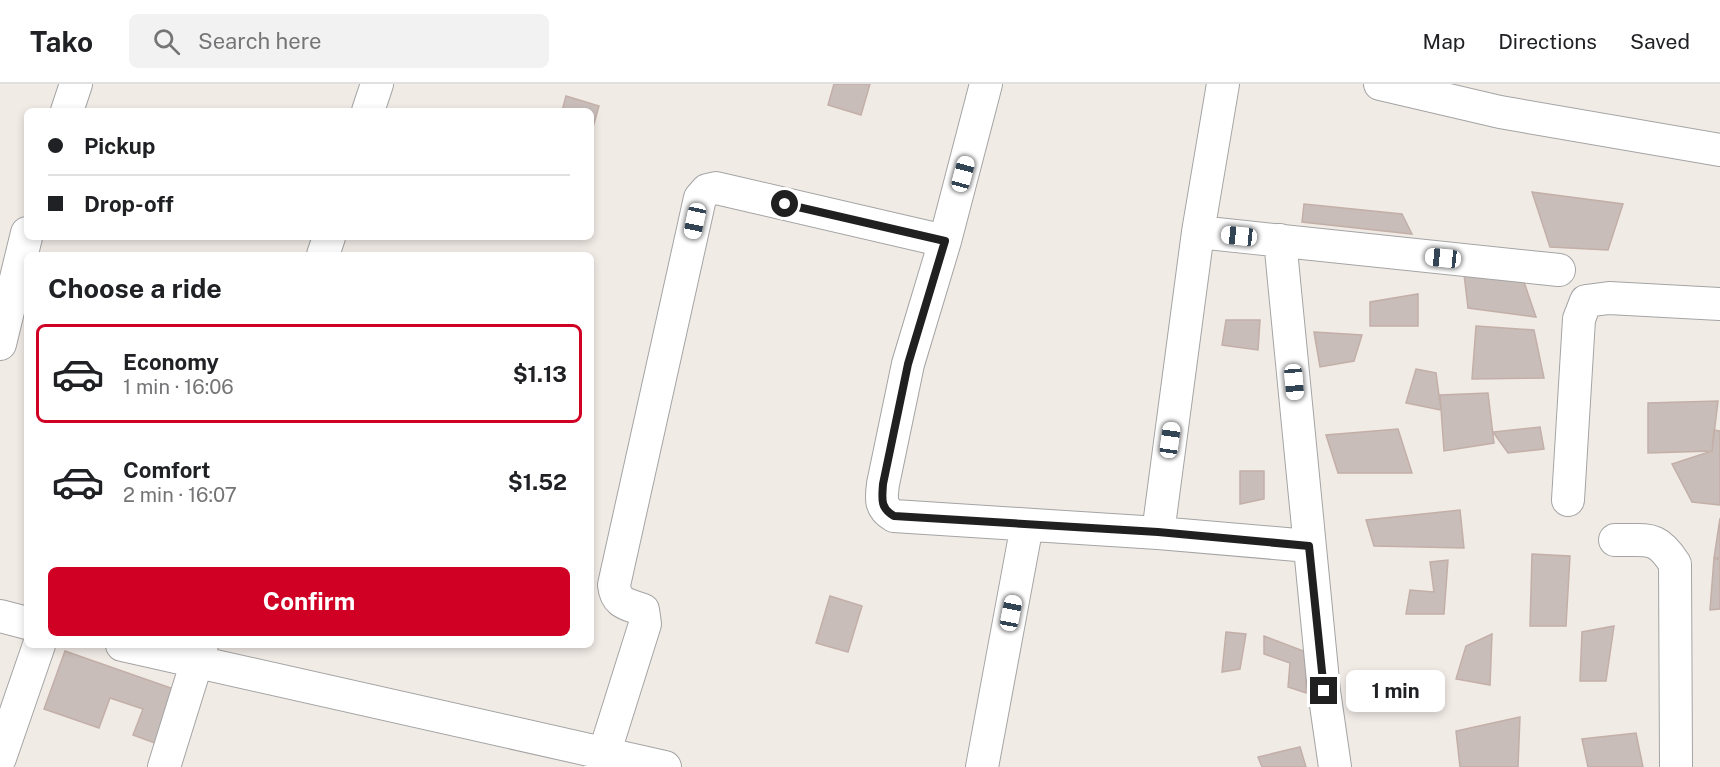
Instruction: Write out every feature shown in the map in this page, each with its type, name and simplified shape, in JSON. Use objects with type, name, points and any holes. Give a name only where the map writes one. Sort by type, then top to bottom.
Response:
[{"type":"street","points":[[68,108],[76,84]]},
{"type":"street","points":[[369,108],[376,84]]},
{"type":"street","points":[[987,84],[945,241],[908,364],[881,500],[885,511],[894,516],[1158,532],[1309,546]]},
{"type":"street","points":[[1158,532],[1198,232],[1223,84]]},
{"type":"street","points":[[1380,84],[1500,112],[1720,150]]},
{"type":"street","points":[[602,759],[645,624],[643,610],[620,602],[615,596],[614,585],[700,198],[707,190],[716,188],[945,241]]},
{"type":"street","points":[[1198,232],[1559,270]]},
{"type":"street","points":[[0,344],[26,240]]},
{"type":"street","points":[[1280,240],[1324,691],[1335,767]]},
{"type":"street","points":[[1568,500],[1579,319],[1586,301],[1609,298],[1720,304]]},
{"type":"street","points":[[981,767],[1027,525]]},
{"type":"street","points":[[1616,540],[1652,542],[1663,545],[1675,564],[1676,767]]},
{"type":"street","points":[[0,616],[24,621]]},
{"type":"street","points":[[0,758],[38,648]]},
{"type":"street","points":[[148,648],[200,654],[602,759],[665,767]]},
{"type":"street","points":[[164,767],[200,654]]},
{"type":"building","points":[[834,84],[870,84],[861,115],[828,105]]},
{"type":"building","points":[[566,96],[599,106],[594,124],[594,108],[563,108]]},
{"type":"building","points":[[1532,192],[1623,204],[1608,250],[1550,247]]},
{"type":"building","points":[[1304,204],[1402,214],[1412,234],[1302,222]]},
{"type":"building","points":[[1464,274],[1524,282],[1536,317],[1468,308]]},
{"type":"building","points":[[1418,294],[1418,326],[1370,326],[1370,302]]},
{"type":"building","points":[[1226,320],[1260,320],[1258,350],[1222,345]]},
{"type":"building","points":[[1476,326],[1534,330],[1544,378],[1472,379]]},
{"type":"building","points":[[1314,332],[1362,335],[1354,361],[1320,367]]},
{"type":"building","points":[[1416,369],[1436,373],[1441,410],[1406,403]]},
{"type":"building","points":[[1488,393],[1494,443],[1444,451],[1440,395]]},
{"type":"building","points":[[1718,401],[1712,451],[1648,453],[1648,403]]},
{"type":"building","points":[[1540,427],[1544,449],[1508,453],[1493,432]]},
{"type":"building","points":[[1398,429],[1412,473],[1338,473],[1326,435]]},
{"type":"building","points":[[1714,430],[1720,431],[1720,505],[1692,502],[1672,464],[1712,451]]},
{"type":"building","points":[[1240,471],[1264,471],[1264,499],[1240,504]]},
{"type":"building","points":[[1460,510],[1464,548],[1374,546],[1366,520]]},
{"type":"building","points":[[1720,518],[1720,558],[1714,558]]},
{"type":"building","points":[[1532,554],[1570,556],[1566,626],[1530,626]]},
{"type":"building","points":[[1714,558],[1720,560],[1720,609],[1710,610]]},
{"type":"building","points":[[1448,560],[1444,614],[1406,614],[1410,590],[1434,592],[1430,562]]},
{"type":"building","points":[[830,596],[862,606],[848,652],[816,643]]},
{"type":"building","points":[[1614,626],[1606,681],[1580,681],[1582,632]]},
{"type":"building","points":[[1226,632],[1246,634],[1240,669],[1222,672]]},
{"type":"building","points":[[1492,634],[1490,685],[1456,679],[1466,646]]},
{"type":"building","points":[[1264,636],[1306,652],[1306,693],[1288,687],[1290,663],[1264,654]]},
{"type":"building","points":[[65,651],[185,693],[166,747],[133,735],[143,709],[110,698],[99,728],[44,709]]},
{"type":"building","points":[[1520,717],[1518,767],[1460,767],[1456,731]]},
{"type":"building","points":[[1636,733],[1643,767],[1588,767],[1582,739]]},
{"type":"building","points":[[1300,747],[1306,767],[1262,767],[1258,757]]},
{"type":"route","points":[[785,204],[945,241],[908,364],[883,484],[881,500],[885,511],[894,516],[1158,532],[1309,546],[1324,691]]}]
